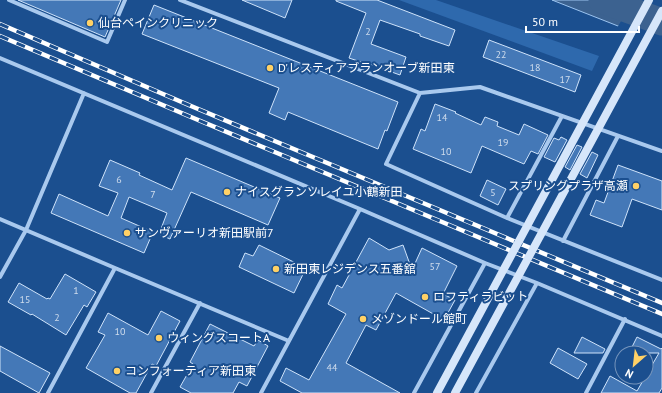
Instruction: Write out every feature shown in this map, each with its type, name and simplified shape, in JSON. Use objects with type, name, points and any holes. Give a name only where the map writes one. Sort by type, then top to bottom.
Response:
[{"type":"street","points":[[9,0],[107,42],[125,0]]},
{"type":"street","points":[[180,0],[420,93],[480,87],[662,151]]},
{"type":"street","points":[[437,393],[649,0]]},
{"type":"street","points":[[455,393],[662,11]]},
{"type":"street","points":[[0,58],[485,263],[625,319],[662,336]]},
{"type":"street","points":[[0,277],[26,230],[84,93]]},
{"type":"street","points":[[420,93],[386,164],[507,218],[662,280]]},
{"type":"street","points":[[507,218],[562,116]]},
{"type":"street","points":[[563,241],[618,136]]},
{"type":"street","points":[[261,393],[360,209]]},
{"type":"street","points":[[0,219],[289,341]]},
{"type":"street","points":[[414,393],[485,263]]},
{"type":"street","points":[[48,393],[115,268]]},
{"type":"street","points":[[476,393],[537,283]]},
{"type":"street","points":[[151,393],[200,303]]},
{"type":"street","points":[[586,393],[625,319]]},
{"type":"shaded area","points":[[399,0],[436,0],[599,56],[592,71]]},
{"type":"shaded area","points":[[552,0],[594,0],[625,18],[662,34],[618,26]]},
{"type":"pier","points":[[662,12],[662,36],[617,28],[624,16]]},
{"type":"building","name":"仙台ペインクリニック","points":[[18,0],[121,0],[105,37]]},
{"type":"building","points":[[242,0],[292,0],[285,18]]},
{"type":"building","points":[[336,0],[377,0],[455,30],[449,46],[380,20],[371,44],[406,57],[400,75],[349,58],[366,13]]},
{"type":"building","name":"D'レスティアブランオーブ新田東","points":[[154,5],[398,102],[387,131],[385,130],[378,149],[288,112],[285,120],[269,113],[279,88],[142,34]]},
{"type":"building","points":[[489,40],[581,75],[575,92],[483,57]]},
{"type":"building","points":[[435,104],[456,112],[455,113],[481,125],[485,117],[498,122],[497,126],[519,135],[524,124],[548,135],[538,154],[531,151],[524,164],[482,146],[471,173],[413,149],[421,129],[425,131]]},
{"type":"building","points":[[561,137],[567,140],[555,162],[544,157],[554,138],[559,140]]},
{"type":"building","points":[[577,145],[582,147],[570,170],[565,167]]},
{"type":"building","points":[[592,152],[598,155],[587,178],[580,174]]},
{"type":"building","points":[[186,158],[280,198],[268,225],[191,192],[170,239],[159,234],[167,213],[129,197],[121,218],[153,232],[144,253],[51,213],[59,194],[108,216],[118,193],[99,186],[110,160],[140,173],[139,175],[172,190]]},
{"type":"building","name":"スプリングプラザ高瀬","points":[[618,165],[662,181],[662,210],[632,199],[622,227],[590,215],[596,200],[604,203]]},
{"type":"building","points":[[487,180],[506,189],[498,205],[480,196]]},
{"type":"building","points":[[369,238],[389,250],[403,245],[412,270],[422,248],[457,266],[443,294],[455,300],[444,320],[396,293],[376,330],[366,325],[346,363],[400,393],[302,393],[280,381],[286,368],[309,380],[346,314],[328,304],[337,285],[342,288]]},
{"type":"building","name":"新田東レジデンス五番舘","points":[[259,245],[306,268],[294,293],[239,267],[245,253],[253,256]]},
{"type":"building","points":[[65,274],[96,292],[87,307],[84,305],[66,335],[32,314],[31,315],[8,302],[19,283],[47,299],[50,299]]},
{"type":"building","points":[[161,311],[180,321],[156,366],[152,364],[136,393],[130,393],[86,368],[105,335],[98,332],[108,313],[148,335]]},
{"type":"building","points":[[210,324],[254,346],[258,340],[268,346],[247,386],[239,382],[233,393],[191,393],[180,387],[193,364],[190,362]]},
{"type":"building","points":[[582,337],[605,349],[603,353],[574,353]]},
{"type":"building","points":[[637,337],[653,345],[633,345]]},
{"type":"building","points":[[0,346],[50,373],[39,393],[0,371]]},
{"type":"building","points":[[654,346],[661,349],[662,348],[662,388],[659,393],[601,393],[610,376],[614,378],[614,385],[626,385],[637,391],[640,385],[654,385],[654,362],[659,353],[654,353]]},
{"type":"building","points":[[558,348],[587,364],[578,379],[550,363]]},
{"type":"waterway","points":[[602,0],[662,22]]},
{"type":"railway","points":[[0,24],[191,106],[662,303]]},
{"type":"railway","points":[[0,36],[662,314]]},
{"type":"place","name":"仙台ペインクリニック","points":[[90,23]]},
{"type":"place","name":"D'レスティアブランオーブ新田東","points":[[270,68]]},
{"type":"place","name":"スプリングプラザ高瀬","points":[[636,186]]},
{"type":"place","name":"ナイスグランソレイユ小鶴新田","points":[[227,192]]},
{"type":"place","name":"サンヴァーリオ新田駅前7","points":[[127,233]]},
{"type":"place","name":"新田東レジデンス五番舘","points":[[276,269]]},
{"type":"place","name":"ロフティラビット","points":[[425,297]]},
{"type":"place","name":"メゾンドール館町","points":[[363,319]]},
{"type":"place","name":"ウィングスコートA","points":[[159,338]]},
{"type":"place","name":"コンフォーティア新田東","points":[[117,371]]}]
